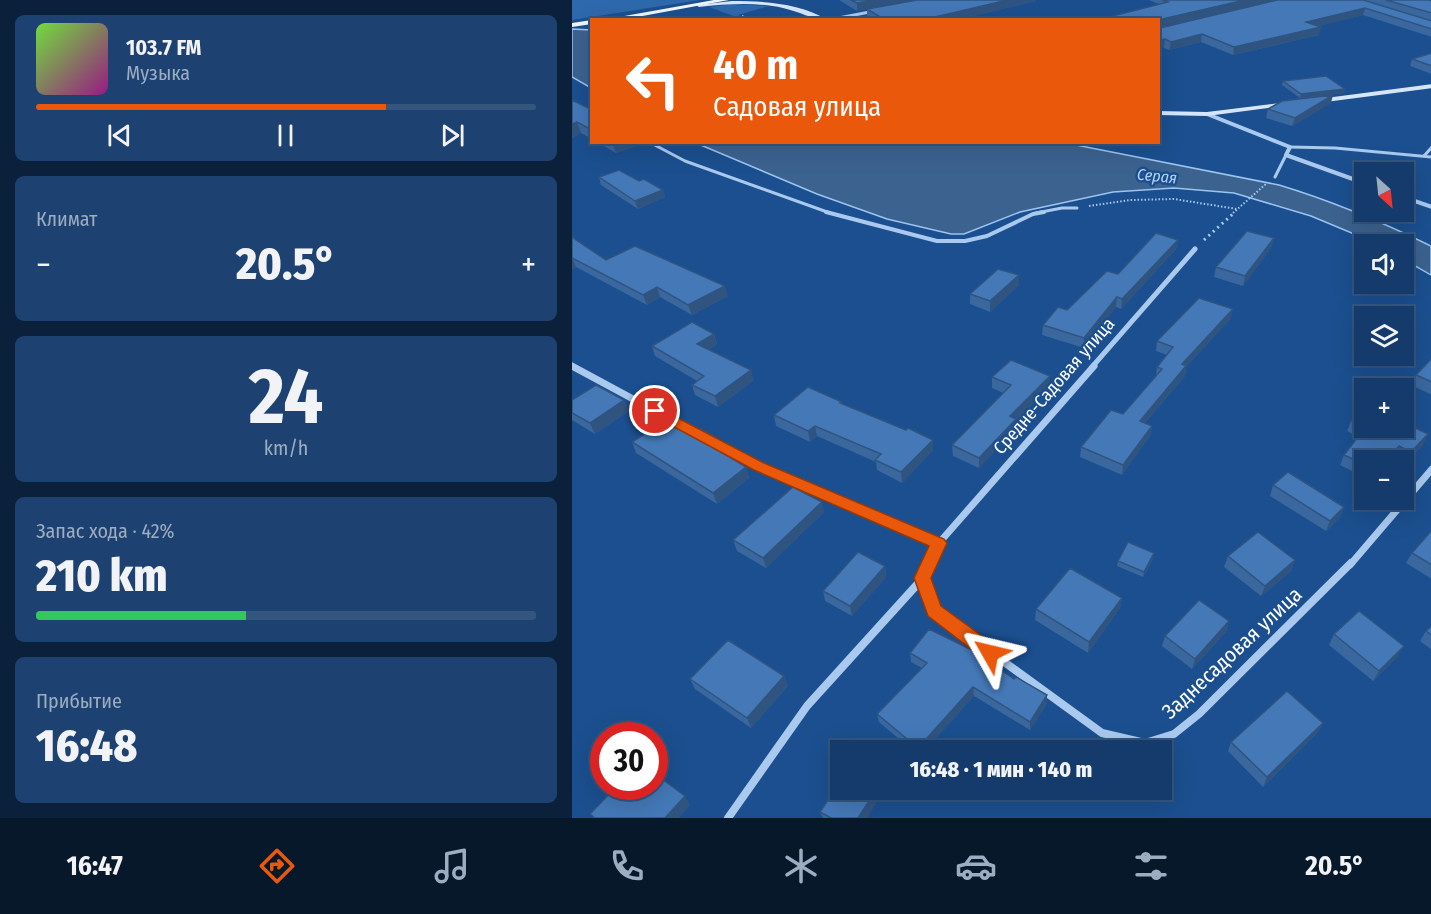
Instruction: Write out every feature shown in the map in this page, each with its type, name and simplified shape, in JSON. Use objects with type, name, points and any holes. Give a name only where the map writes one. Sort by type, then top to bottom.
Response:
[{"type":"main road","points":[[617,18],[726,0]]},
{"type":"main road","points":[[764,0],[823,18]]},
{"type":"main road","points":[[699,4],[743,2],[774,4]]},
{"type":"main road","points":[[572,25],[589,22]]},
{"type":"main road","points":[[1311,102],[1431,86]]},
{"type":"main road","points":[[1160,112],[1207,114],[1300,103]]},
{"type":"street","points":[[838,18],[883,10]]},
{"type":"street","points":[[1207,114],[1290,147],[1286,154],[1354,179]]},
{"type":"street","points":[[1414,201],[1432,207]]},
{"type":"street","name":"Средне-Садовая улица","points":[[939,543],[1195,249]]},
{"type":"street","points":[[572,366],[759,466],[939,543],[923,578],[807,706],[728,818]]},
{"type":"street","name":"Заднесадовая улица","points":[[923,578],[934,611],[1047,695],[1102,733],[1145,743],[1174,734],[1199,714],[1343,573],[1432,469]]},
{"type":"lane","points":[[653,144],[685,161],[840,217],[937,241],[965,241],[987,236],[1033,214],[1062,208],[1077,208]]},
{"type":"lane","points":[[1290,147],[1432,157]]},
{"type":"lane","points":[[1424,156],[1432,147]]},
{"type":"lane","points":[[1275,177],[1286,154]]},
{"type":"path","points":[[1195,249],[1275,177]]},
{"type":"path","points":[[1077,208],[1131,200],[1174,199],[1237,209]]},
{"type":"shaded area","points":[[572,0],[700,0],[572,20]]},
{"type":"shaded area","points":[[731,4],[769,6],[738,15],[742,17],[739,18],[709,7]]},
{"type":"water","points":[[572,29],[590,30],[590,87],[572,77]]},
{"type":"water","name":"Серая","points":[[698,144],[1071,144],[1279,185],[1354,212],[1354,222],[1379,222],[1405,234],[1354,234],[1311,216],[1234,193],[1174,188],[1113,192],[1020,212],[964,234],[951,234],[887,219],[817,194]]},
{"type":"water","points":[[1414,238],[1431,246],[1431,275],[1414,265]]},
{"type":"building","points":[[851,0],[875,0],[857,3]]},
{"type":"building","points":[[917,0],[1008,0],[931,18],[882,18],[867,9]]},
{"type":"building","points":[[1162,0],[1245,0],[1160,20],[1105,18],[1168,2]]},
{"type":"building","points":[[1277,0],[1363,0],[1432,21],[1432,29],[1365,8],[1306,22],[1321,27],[1234,47],[1202,34],[1171,42],[1165,39],[1160,40],[1160,28]]},
{"type":"building","points":[[1386,0],[1429,0],[1432,1],[1432,13]]},
{"type":"building","points":[[1432,53],[1432,66],[1412,59]]},
{"type":"building","points":[[1326,76],[1345,89],[1301,94],[1283,81]]},
{"type":"building","points":[[1333,95],[1295,118],[1268,109],[1282,101]]},
{"type":"building","points":[[572,100],[590,109],[590,129],[577,122],[572,124]]},
{"type":"building","points":[[619,170],[639,181],[644,179],[663,190],[635,201],[599,177]]},
{"type":"building","points":[[1247,231],[1274,238],[1245,276],[1216,267]]},
{"type":"building","points":[[1156,233],[1178,240],[1122,299],[1117,297],[1084,338],[1043,325],[1058,307],[1067,310],[1107,271],[1118,274]]},
{"type":"building","points":[[572,237],[606,260],[635,246],[725,286],[688,305],[657,287],[643,295],[572,258]]},
{"type":"building","points":[[998,269],[1019,275],[990,301],[970,294]]},
{"type":"building","points":[[1199,298],[1233,309],[1182,364],[1186,366],[1140,421],[1152,426],[1123,465],[1081,447],[1111,410],[1123,414],[1162,369],[1157,367],[1173,347],[1157,341]]},
{"type":"building","points":[[692,322],[714,334],[697,344],[751,370],[715,396],[692,385],[704,376],[652,346]]},
{"type":"building","points":[[1432,358],[1432,382],[1416,375]]},
{"type":"building","points":[[1011,360],[1050,376],[1010,416],[1016,419],[979,458],[952,445],[1011,385],[992,377]]},
{"type":"building","points":[[596,385],[624,400],[590,423],[572,413],[572,400]]},
{"type":"building","points":[[808,387],[842,402],[840,403],[906,430],[908,428],[933,440],[901,472],[875,460],[881,454],[815,426],[808,431],[774,415]]},
{"type":"building","points":[[668,419],[746,467],[713,493],[632,442]]},
{"type":"building","points":[[1414,427],[1428,434],[1413,450],[1399,446],[1396,450],[1354,450],[1354,460],[1344,455],[1357,438],[1414,438]]},
{"type":"building","points":[[1288,472],[1344,507],[1330,521],[1273,485]]},
{"type":"building","points":[[793,487],[822,502],[763,558],[733,540]]},
{"type":"building","points":[[1432,530],[1432,565],[1412,553]]},
{"type":"building","points":[[1258,532],[1295,560],[1265,586],[1228,556]]},
{"type":"building","points":[[1128,542],[1154,553],[1144,572],[1118,561]]},
{"type":"building","points":[[858,552],[885,566],[850,606],[823,591]]},
{"type":"building","points":[[1070,568],[1122,598],[1089,642],[1036,609]]},
{"type":"building","points":[[1199,600],[1229,621],[1195,659],[1165,636]]},
{"type":"building","points":[[1359,611],[1404,646],[1379,671],[1334,634]]},
{"type":"building","points":[[1432,626],[1432,635],[1426,631]]},
{"type":"building","points":[[929,629],[974,651],[1014,679],[1016,677],[1047,695],[1030,722],[973,687],[925,740],[908,740],[877,714],[927,663],[910,653]]},
{"type":"building","points":[[728,640],[784,676],[747,718],[690,679]]},
{"type":"building","points":[[1287,691],[1323,723],[1267,777],[1231,742]]},
{"type":"building","points":[[668,783],[685,796],[665,818],[595,818],[590,814],[604,800],[668,800]]},
{"type":"building","points":[[830,797],[830,800],[870,800],[858,818],[831,818],[820,812]]},
{"type":"route","points":[[655,411],[759,466],[939,543],[923,578],[934,611],[990,653]]}]
